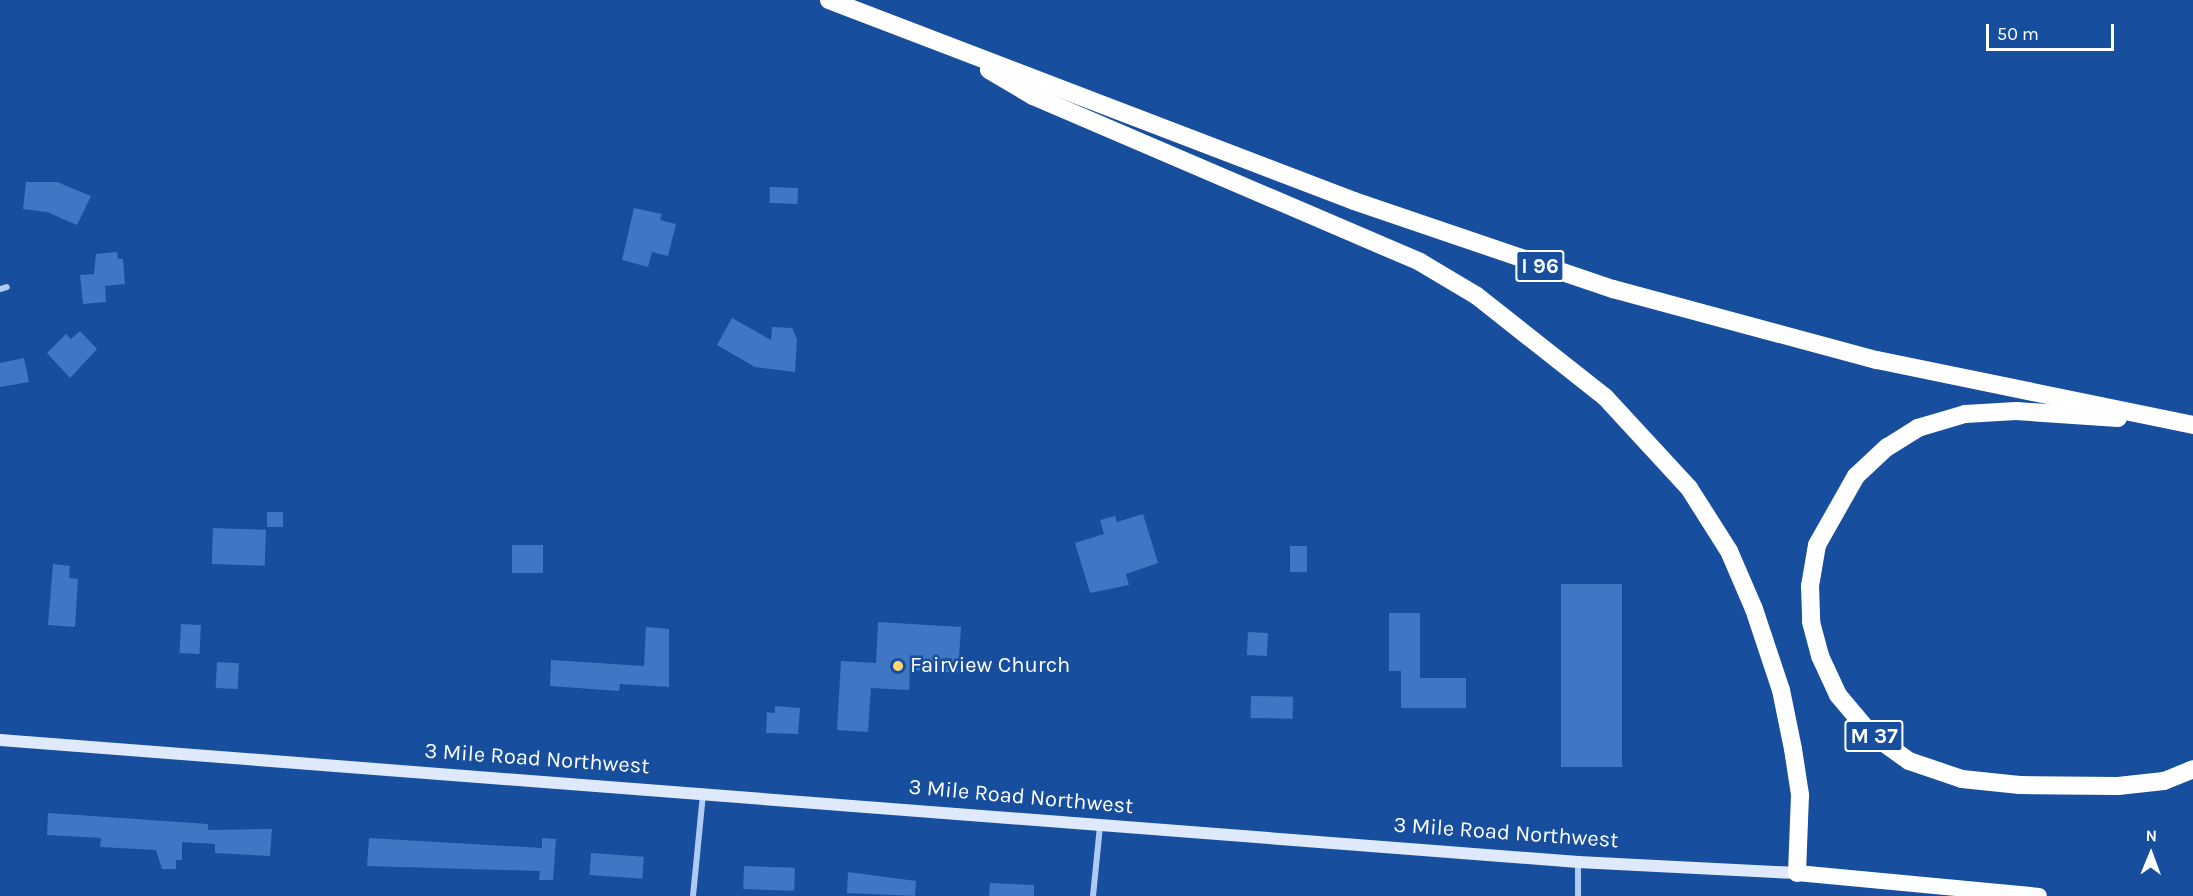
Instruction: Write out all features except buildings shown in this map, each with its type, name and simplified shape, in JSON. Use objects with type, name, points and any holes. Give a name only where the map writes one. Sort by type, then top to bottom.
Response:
[{"type":"highway","name":"I 96","points":[[829,0],[1354,201],[1613,289],[1877,360],[2193,425]]},
{"type":"highway","points":[[944,44],[1033,96],[1420,262],[1477,296],[1605,398],[1689,488],[1729,551],[1754,609],[1781,690],[1793,749],[1800,795],[1797,873]]},
{"type":"highway","name":"M 37","points":[[2158,418],[2078,418],[2016,411],[1965,414],[1918,428],[1887,447],[1856,476],[1834,510],[1817,545],[1810,586],[1811,622],[1820,656],[1838,695],[1870,733],[1909,761],[1962,779],[2020,785],[2118,786],[2164,781],[2193,769]]},
{"type":"highway","name":"3 Mile Road Northwest","points":[[1797,873],[2039,896]]},
{"type":"main road","name":"3 Mile Road Northwest","points":[[0,740],[1578,862],[1797,873]]},
{"type":"street","points":[[693,896],[703,794]]},
{"type":"street","points":[[1093,896],[1100,826]]},
{"type":"street","points":[[1578,862],[1578,896]]},
{"type":"place","name":"Fairview Church","points":[[898,666]]}]
